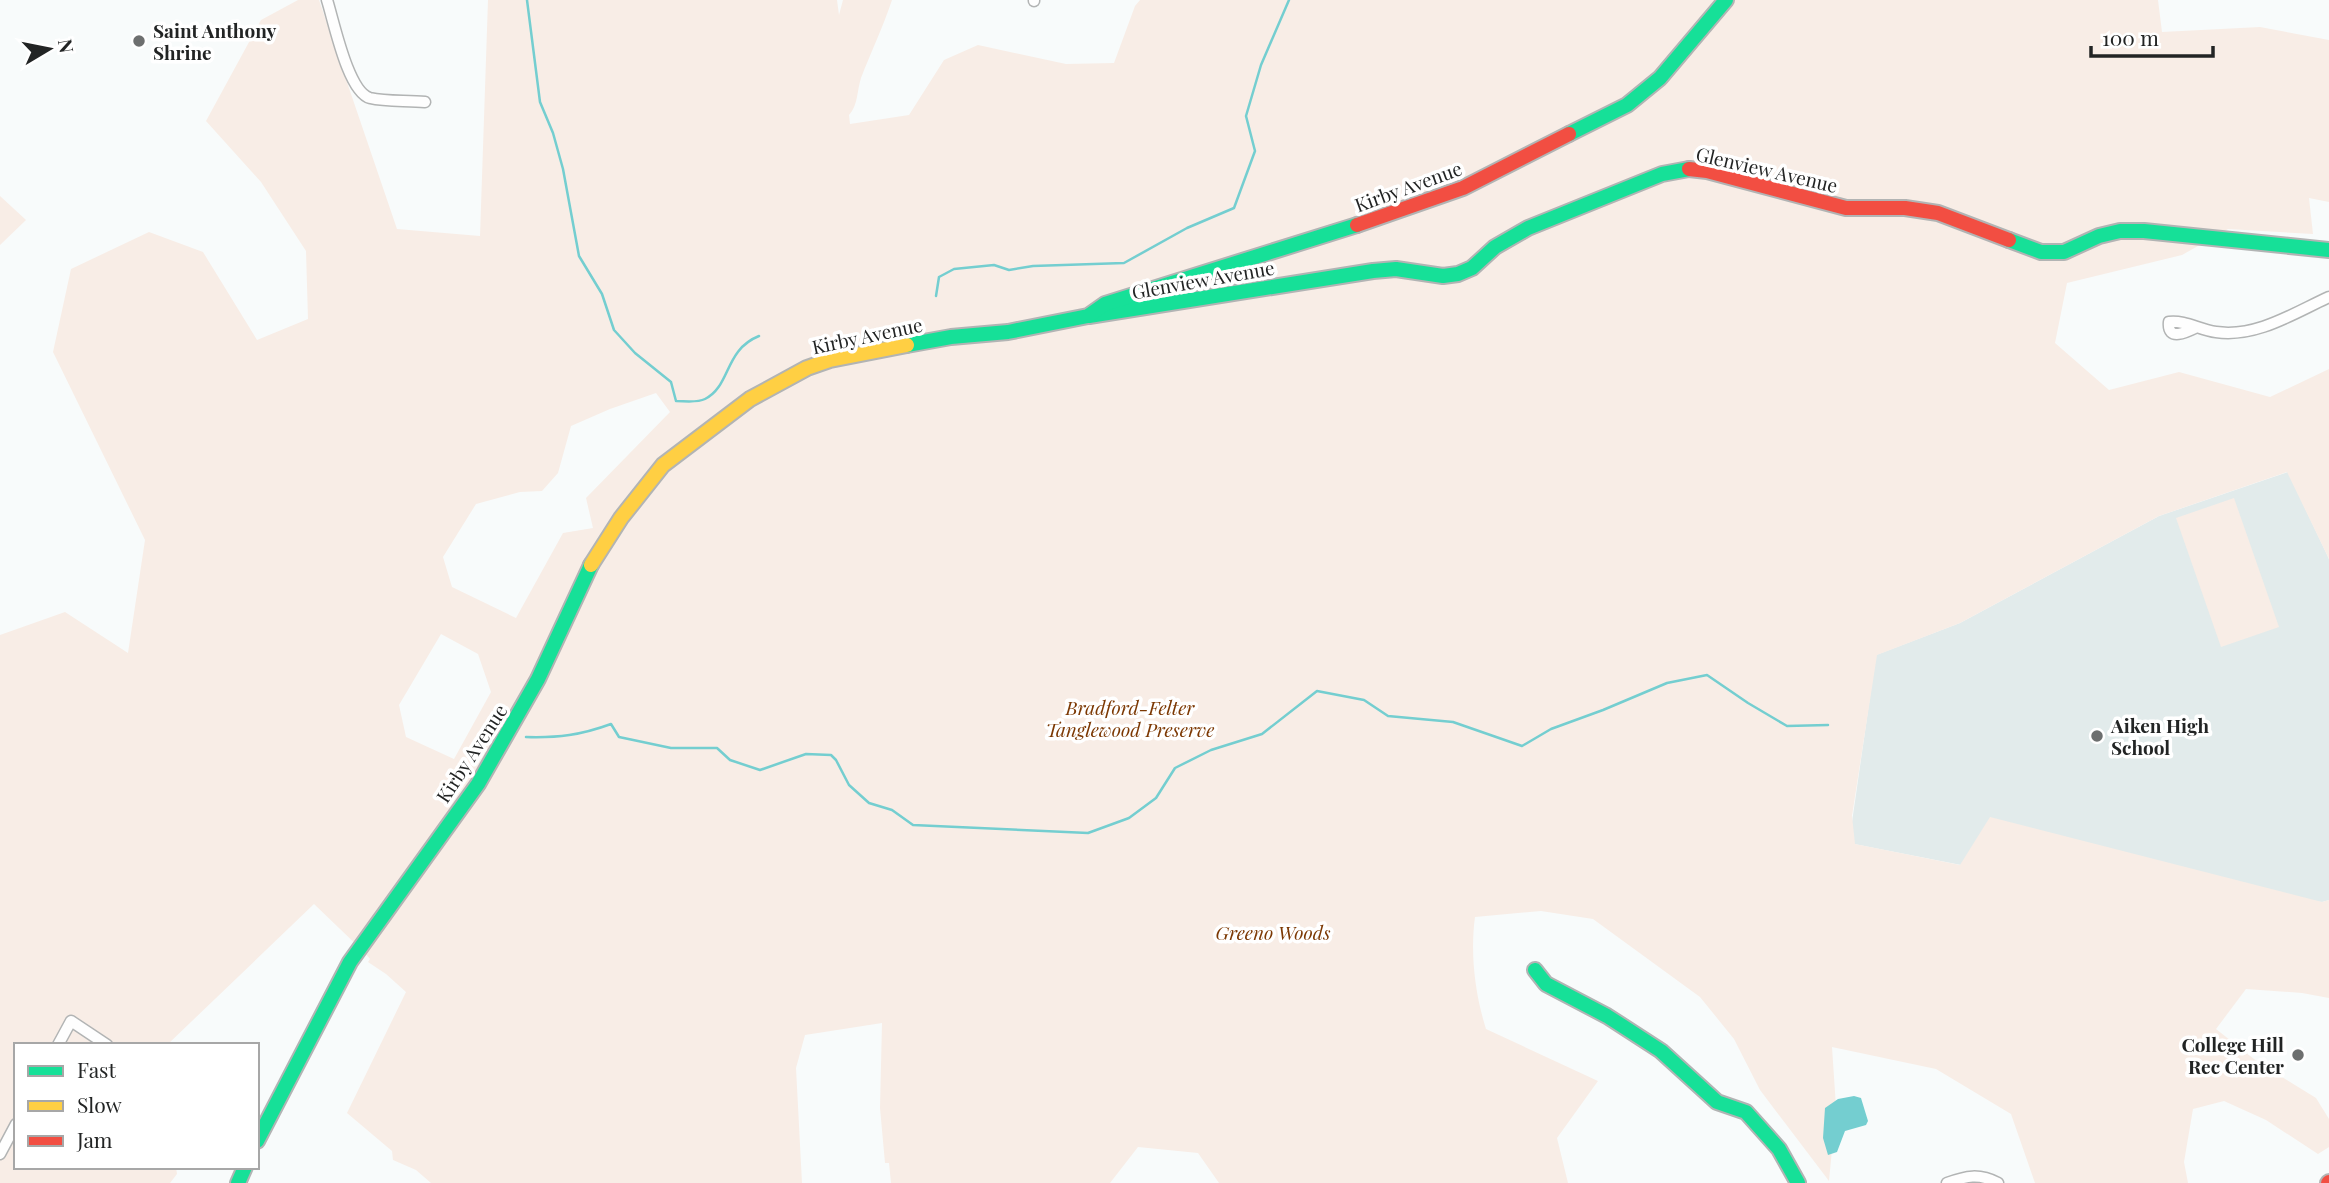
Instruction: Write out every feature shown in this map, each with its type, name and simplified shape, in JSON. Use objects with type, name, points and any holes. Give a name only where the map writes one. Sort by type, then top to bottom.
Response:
[{"type":"street","points":[[327,0],[352,78],[360,91],[370,98],[425,102]]},
{"type":"street","name":"Kirby Avenue","points":[[259,1135],[350,962],[483,776],[538,679],[589,569],[621,518],[663,464],[750,399],[807,368],[830,360],[951,337],[1009,332],[1088,316],[1105,304],[1380,218],[1463,188],[1627,105],[1660,78],[1726,0]]},
{"type":"street","name":"Glenview Avenue","points":[[1088,316],[1373,271],[1396,269],[1443,276],[1458,274],[1472,268],[1494,247],[1528,228],[1662,174],[1684,169],[1707,172],[1846,208],[1905,208],[1931,212],[1979,227],[2041,252],[2064,252],[2099,236],[2120,231],[2144,231],[2329,250]]},
{"type":"street","points":[[2197,327],[2217,332],[2253,331],[2329,296]]},
{"type":"street","points":[[1535,970],[1546,984],[1607,1016],[1661,1051],[1717,1102],[1746,1112],[1779,1149],[1798,1183]]},
{"type":"street","points":[[59,1043],[71,1021],[104,1043]]},
{"type":"street","points":[[0,1154],[14,1128]]},
{"type":"street","points":[[1947,1183],[1965,1176],[1981,1175],[1998,1183]]},
{"type":"shaded area","name":"Aiken High School","points":[[2288,472],[2329,559],[2329,900],[2322,902],[1961,865],[1849,843],[1876,655],[1960,623],[2159,516]]},
{"type":"green space","points":[[298,0],[319,0],[397,229],[480,236],[488,0],[837,0],[839,15],[843,0],[892,0],[861,78],[856,103],[849,115],[850,124],[909,115],[944,60],[978,45],[1066,64],[1114,63],[1135,6],[1140,0],[2158,0],[2162,32],[2260,27],[2329,40],[2329,202],[2309,198],[2313,234],[2228,229],[2182,255],[2067,283],[2055,343],[2109,390],[2179,372],[2270,397],[2329,369],[2329,559],[2287,472],[2159,516],[1960,623],[1877,655],[1852,816],[1855,844],[1960,865],[1990,817],[2322,902],[2329,900],[2329,998],[2246,989],[2216,1029],[2259,1063],[2316,1098],[2329,1119],[2329,1147],[2318,1154],[2266,1120],[2224,1101],[2193,1109],[2184,1162],[2188,1183],[2035,1183],[2011,1114],[1936,1069],[1832,1047],[1836,1107],[1829,1181],[1760,1090],[1734,1039],[1700,997],[1593,919],[1541,911],[1475,917],[1474,974],[1486,1029],[1598,1081],[1557,1138],[1568,1183],[1219,1183],[1198,1153],[1138,1147],[1110,1183],[891,1183],[889,1163],[885,1163],[880,1108],[882,1023],[805,1035],[796,1068],[802,1183],[431,1183],[416,1170],[393,1160],[392,1151],[347,1113],[406,992],[368,962],[370,959],[365,953],[314,904],[169,1043],[14,1043],[14,1169],[176,1169],[177,1174],[170,1183],[0,1183],[0,635],[65,612],[128,653],[145,540],[53,352],[71,269],[149,232],[203,252],[257,340],[308,319],[306,251],[261,182],[206,121],[261,20]],"holes":[[[656,393],[670,412],[586,498],[593,528],[563,533],[516,618],[452,587],[443,557],[476,504],[520,492],[542,491],[558,473],[571,426]],[[441,634],[478,654],[491,692],[454,759],[406,737],[399,705]]]},
{"type":"green space","points":[[0,196],[26,220],[0,245]]},
{"type":"green space","points":[[2234,498],[2279,627],[2221,647],[2176,518]]},
{"type":"water","points":[[1854,1096],[1861,1098],[1868,1121],[1866,1125],[1845,1131],[1837,1152],[1828,1155],[1823,1138],[1825,1108],[1838,1099]]},
{"type":"waterway","points":[[527,0],[540,102],[553,133],[563,169],[579,256],[602,294],[614,330],[635,353],[671,382],[676,401],[698,401],[713,393],[739,350],[759,336]]},
{"type":"waterway","points":[[936,296],[939,277],[954,269],[994,265],[1009,270],[1033,266],[1124,263],[1187,228],[1234,208],[1255,151],[1246,116],[1261,65],[1289,0]]},
{"type":"waterway","points":[[526,737],[569,735],[611,724],[619,737],[671,748],[717,748],[730,760],[760,770],[806,754],[831,755],[849,785],[869,803],[892,810],[913,825],[1088,833],[1129,818],[1156,798],[1175,768],[1211,750],[1262,734],[1317,691],[1364,700],[1388,716],[1453,722],[1522,746],[1551,729],[1667,683],[1707,675],[1787,726],[1828,725]]},
{"type":"traffic: fast","points":[[1569,134],[1627,105],[1660,78],[1726,0]]},
{"type":"traffic: fast","points":[[1089,316],[1373,271],[1396,269],[1443,276],[1458,274],[1472,268],[1495,247],[1528,228],[1662,174],[1689,169]]},
{"type":"traffic: fast","points":[[907,345],[951,337],[1008,332],[1088,316],[1105,304],[1357,225]]},
{"type":"traffic: fast","points":[[2009,240],[2041,252],[2064,252],[2099,236],[2120,231],[2144,231],[2329,250]]},
{"type":"traffic: fast","points":[[259,1137],[350,962],[478,784],[538,679],[591,565]]},
{"type":"traffic: fast","points":[[1535,970],[1546,984],[1607,1016],[1661,1051],[1717,1102],[1746,1112],[1779,1149],[1798,1183]]},
{"type":"traffic: fast","points":[[238,1183],[244,1169]]},
{"type":"traffic: slow","points":[[591,565],[621,518],[663,465],[750,399],[807,368],[830,360],[907,345]]},
{"type":"traffic: jam","points":[[1357,225],[1463,188],[1569,134]]},
{"type":"traffic: jam","points":[[1689,169],[1707,171],[1846,208],[1905,208],[1938,213],[2009,240]]},
{"type":"place","name":"Saint Anthony Shrine","points":[[139,41]]},
{"type":"place","name":"Aiken High School","points":[[2097,736]]},
{"type":"place","name":"College Hill Rec Center","points":[[2298,1055]]},
{"type":"park label","name":"Bradford-Felter Tanglewood Preserve","points":[[1130,718]]},
{"type":"park label","name":"Greeno Woods","points":[[1273,932]]}]
